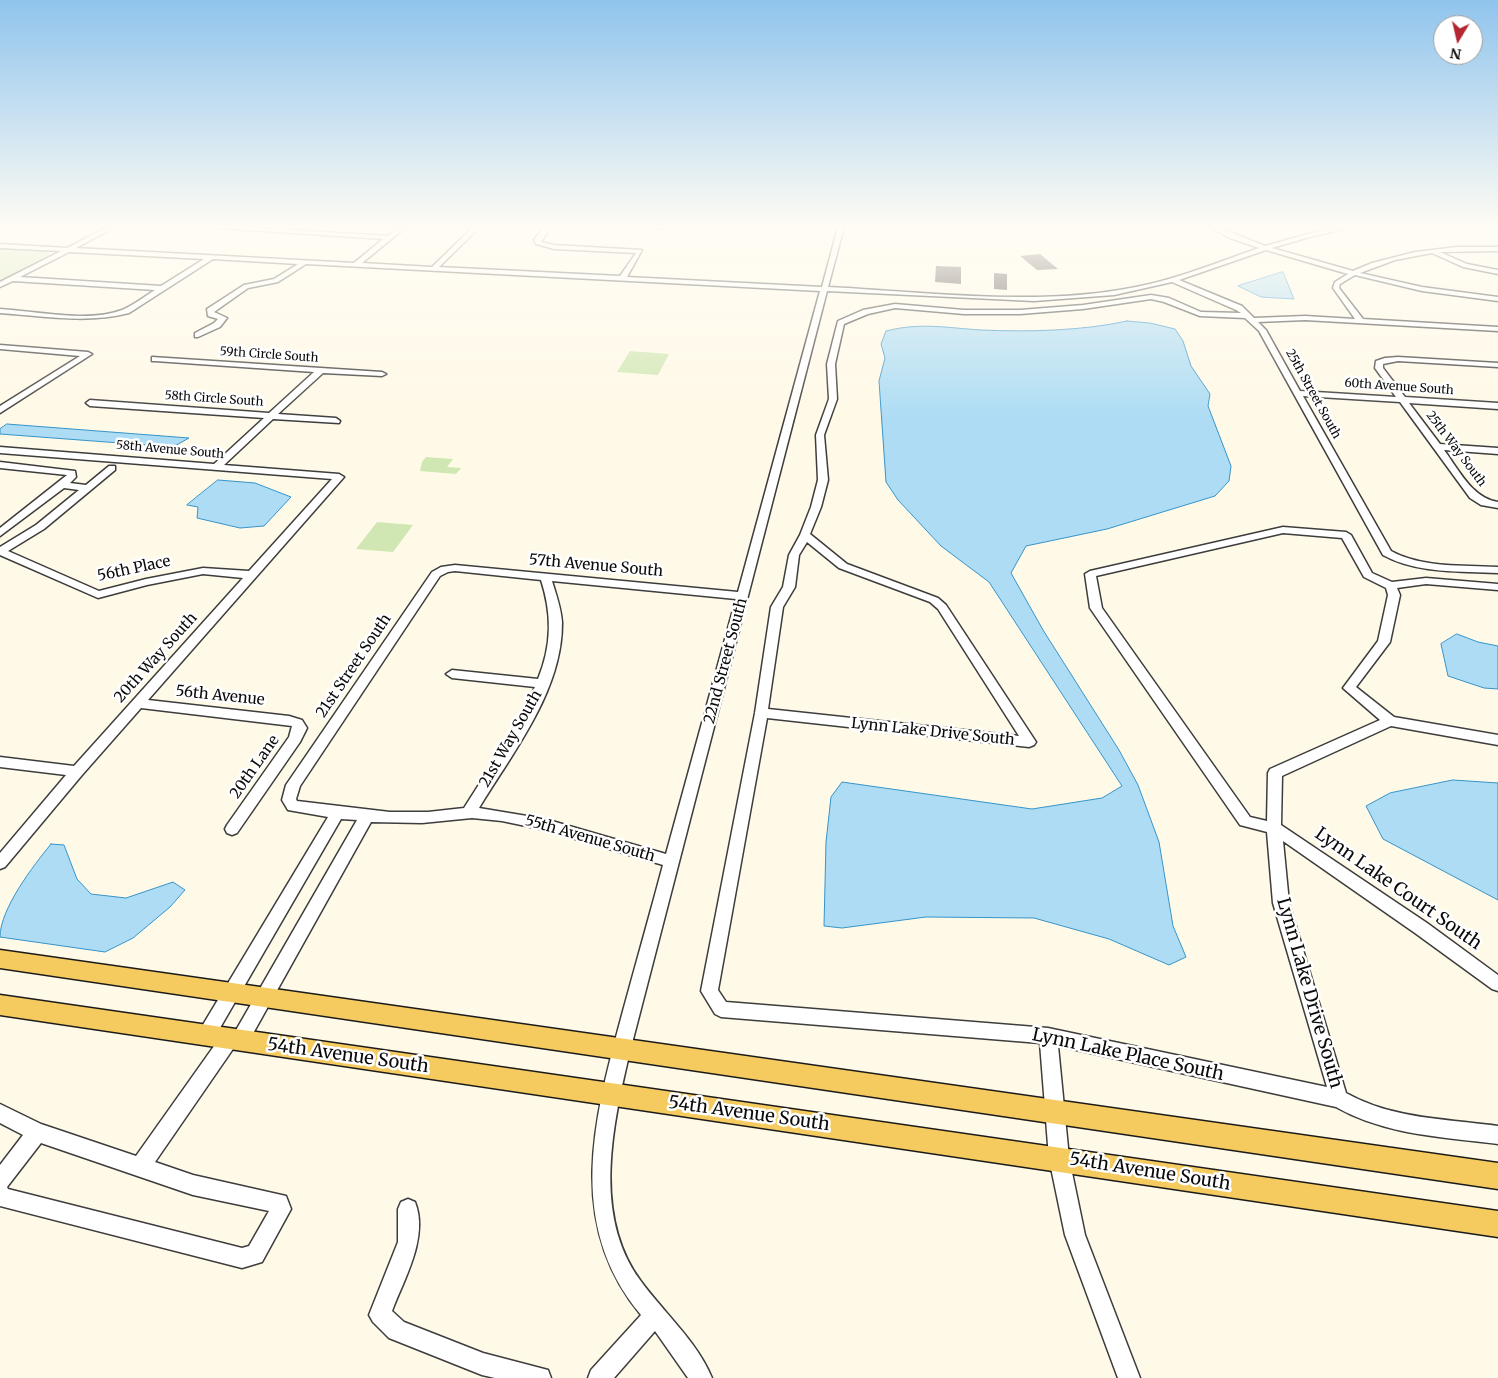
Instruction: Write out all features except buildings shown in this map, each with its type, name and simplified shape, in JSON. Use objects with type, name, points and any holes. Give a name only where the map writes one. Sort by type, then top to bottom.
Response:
[{"type":"main road","points":[[0,960],[1498,1176]]},
{"type":"main road","name":"54th Avenue South","points":[[0,1005],[610,1095],[1058,1158],[1498,1224]]},
{"type":"street","points":[[0,311],[94,317],[118,314],[157,291]]},
{"type":"street","points":[[198,335],[217,325],[223,318],[211,314],[210,311],[237,291]]},
{"type":"street","name":"22nd Street South","points":[[700,1378],[655,1314],[641,1299],[626,1277],[612,1246],[603,1215],[599,1189],[600,1158],[610,1095],[621,1051],[824,291]]},
{"type":"street","points":[[830,291],[983,299],[1041,299],[1119,291]]},
{"type":"street","name":"25th Street South","points":[[1200,291],[1222,300],[1251,318],[1262,330],[1387,553],[1395,559],[1498,570]]},
{"type":"street","points":[[1339,291],[1361,321]]},
{"type":"street","points":[[1433,291],[1498,299]]},
{"type":"street","points":[[761,713],[777,607],[789,587],[794,555],[805,535],[816,507],[823,480],[820,435],[833,399],[831,364],[841,322],[866,312],[895,306],[964,312],[1020,312],[1083,307],[1151,297],[1166,300],[1200,314],[1498,329]]},
{"type":"street","points":[[0,347],[88,354],[0,410]]},
{"type":"street","name":"59th Circle South","points":[[155,359],[382,374]]},
{"type":"street","name":"25th Way South","points":[[1498,365],[1384,360],[1380,363],[1380,368],[1473,496],[1485,503],[1498,505]]},
{"type":"street","points":[[215,468],[321,370]]},
{"type":"street","name":"60th Avenue South","points":[[1298,392],[1498,406]]},
{"type":"street","name":"58th Circle South","points":[[90,403],[336,421]]},
{"type":"street","points":[[1438,447],[1498,451]]},
{"type":"street","name":"58th Avenue South","points":[[0,450],[339,477]]},
{"type":"street","points":[[0,465],[72,473],[71,477],[62,485],[0,533]]},
{"type":"street","points":[[0,551],[40,528],[112,468]]},
{"type":"street","name":"20th Way South","points":[[0,863],[78,770],[339,477]]},
{"type":"street","points":[[62,485],[89,488]]},
{"type":"street","points":[[1274,828],[1244,821],[1096,608],[1090,574],[1283,530],[1346,534],[1368,575],[1391,586],[1426,581],[1498,587]]},
{"type":"street","name":"Lynn Lake Drive South","points":[[761,713],[1029,742],[942,607],[934,600],[843,566],[805,535]]},
{"type":"street","name":"56th Place","points":[[0,551],[98,595],[146,582],[203,571],[252,576]]},
{"type":"street","name":"57th Avenue South","points":[[445,569],[545,576],[744,596]]},
{"type":"street","name":"21st Street South","points":[[293,785],[436,574],[445,569]]},
{"type":"street","name":"21st Way South","points":[[468,812],[512,742],[543,684],[552,661],[556,622],[545,576]]},
{"type":"street","points":[[1391,586],[1394,595],[1384,642],[1349,688],[1390,721],[1498,740]]},
{"type":"street","points":[[452,674],[543,684]]},
{"type":"street","name":"56th Avenue","points":[[138,703],[289,720],[296,723]]},
{"type":"street","name":"Lynn Lake Place South","points":[[761,713],[709,991],[721,1009],[1048,1036],[1339,1099],[1362,1112],[1394,1121],[1498,1135]]},
{"type":"street","name":"Lynn Lake Drive South","points":[[1339,1099],[1281,903],[1274,828],[1275,773],[1390,721]]},
{"type":"street","name":"20th Lane","points":[[232,829],[295,739],[300,728],[296,723]]},
{"type":"street","points":[[0,762],[78,770]]},
{"type":"street","name":"55th Avenue South","points":[[293,785],[289,800],[293,806],[368,816],[433,818],[468,812],[539,823],[635,853],[672,861]]},
{"type":"street","points":[[206,1034],[338,812]]},
{"type":"street","points":[[140,1167],[264,997],[368,816]]},
{"type":"street","name":"Lynn Lake Court South","points":[[1274,828],[1421,928],[1498,984]]},
{"type":"street","points":[[1048,1036],[1058,1158],[1075,1235],[1130,1378]]},
{"type":"street","points":[[0,1113],[37,1132],[193,1185],[279,1203],[281,1209],[255,1255],[242,1258],[3,1197],[0,1194]]},
{"type":"street","points":[[0,1181],[37,1132]]},
{"type":"street","points":[[408,1209],[408,1242],[380,1315],[397,1330],[434,1343],[482,1364],[540,1378]]},
{"type":"street","points":[[599,1378],[655,1314]]},
{"type":"green space","points":[[630,351],[669,354],[658,375],[617,372]]},
{"type":"green space","points":[[426,457],[453,459],[447,467],[461,468],[456,474],[420,471],[422,462]]},
{"type":"green space","points":[[377,522],[413,525],[393,552],[356,549]]},
{"type":"water","points":[[1249,291],[1291,291],[1294,299],[1261,297]]},
{"type":"water","points":[[1127,321],[1150,323],[1175,329],[1183,341],[1191,366],[1210,394],[1208,406],[1231,466],[1229,481],[1215,496],[1107,529],[1026,546],[1011,573],[1043,630],[1119,750],[1138,785],[1159,842],[1173,926],[1186,957],[1169,965],[1109,939],[1034,918],[926,917],[842,928],[824,926],[826,842],[831,797],[842,782],[1032,809],[1102,798],[1122,786],[989,582],[941,546],[898,500],[886,482],[879,381],[885,358],[881,344],[886,331],[899,328],[934,326],[999,331],[1036,331],[1092,327]]},
{"type":"water","points":[[7,424],[189,438],[173,447],[0,434],[0,429]]},
{"type":"water","points":[[218,480],[255,483],[291,497],[264,526],[240,528],[197,518],[198,507],[187,505]]},
{"type":"water","points":[[1457,634],[1478,642],[1498,646],[1498,689],[1484,688],[1448,676],[1441,644]]},
{"type":"water","points":[[1453,780],[1498,783],[1498,900],[1383,839],[1366,806],[1390,793]]},
{"type":"water","points":[[51,844],[64,845],[77,879],[91,894],[126,898],[173,882],[185,890],[170,907],[133,938],[105,952],[0,937],[1,926],[11,901],[35,864]]}]
